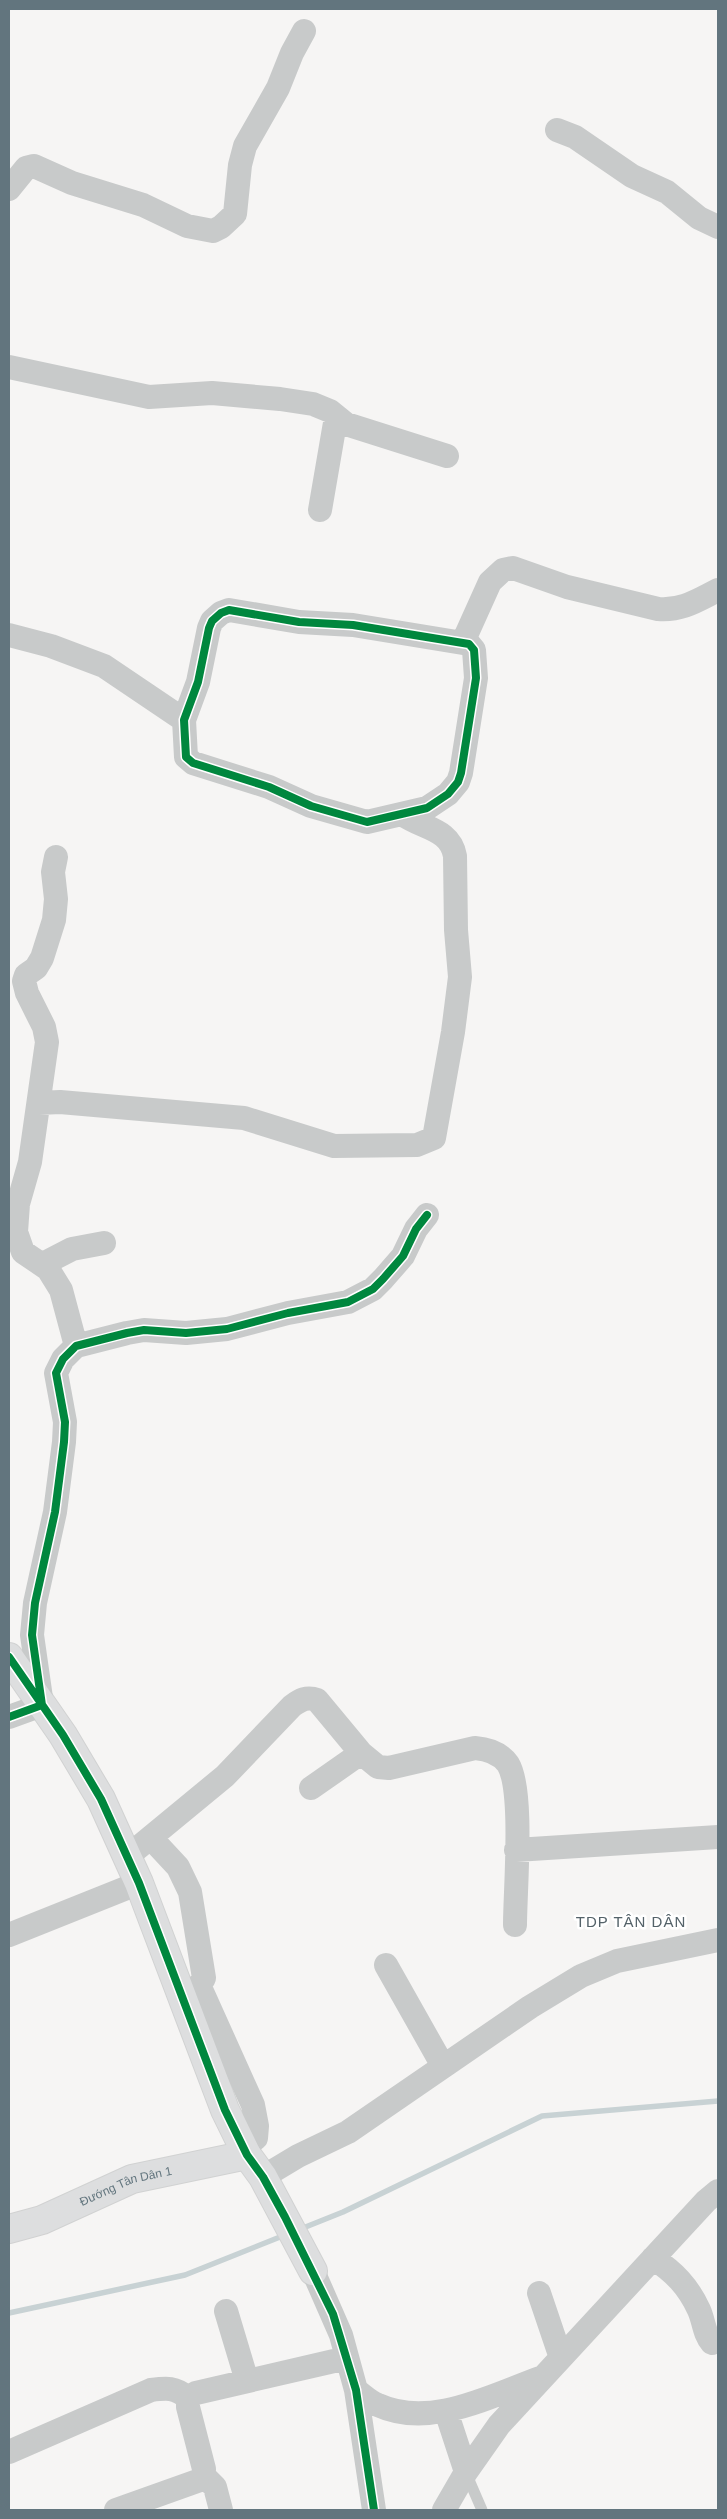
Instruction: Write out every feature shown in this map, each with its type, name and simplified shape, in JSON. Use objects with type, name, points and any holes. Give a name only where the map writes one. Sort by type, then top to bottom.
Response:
[{"type":"street","points":[[9,189],[17,163],[34,166],[72,182],[143,205],[187,226],[213,231],[221,227],[235,214],[240,165],[245,146],[275,95],[304,32]]},
{"type":"street","points":[[557,130],[575,137],[632,176],[667,192],[699,218],[718,227]]},
{"type":"street","points":[[9,367],[148,397],[212,393],[313,404],[330,411],[346,424],[447,456]]},
{"type":"street","points":[[320,510],[336,417]]},
{"type":"street","points":[[463,642],[490,582],[503,570],[514,568],[567,587],[658,610],[672,611],[685,608],[718,590]]},
{"type":"street","points":[[230,610],[300,622],[353,625],[423,638],[463,642],[470,644],[474,650],[476,678],[469,729],[458,782],[448,794],[437,802],[402,814],[367,822],[311,806],[253,782],[193,763],[186,757],[184,720],[198,682],[212,621],[222,612],[230,610]]},
{"type":"street","points":[[9,635],[88,658],[104,666],[184,720]]},
{"type":"street","points":[[39,1104],[60,1102],[244,1118],[334,1146],[417,1145],[434,1138],[453,1032],[460,977],[456,930],[455,856],[453,844],[446,837],[411,821],[402,814]]},
{"type":"street","points":[[56,856],[53,872],[56,899],[54,920],[42,958],[36,968],[17,973],[24,981],[27,993],[40,1016],[47,1042],[30,1162],[18,1204],[16,1232],[24,1252],[43,1264],[62,1290],[76,1346]]},
{"type":"street","points":[[42,1705],[32,1635],[35,1602],[55,1512],[64,1442],[65,1422],[56,1372],[69,1352],[76,1346],[144,1330],[186,1333],[227,1329],[288,1312],[348,1302],[383,1280],[403,1256],[416,1229],[427,1215]]},
{"type":"street","points":[[43,1264],[72,1249],[104,1243]]},
{"type":"street","points":[[9,1657],[63,1735],[101,1799],[190,1990],[225,2110],[285,2217],[334,2314],[356,2390],[374,2510]]},
{"type":"street","points":[[128,1856],[225,1776],[280,1718],[303,1699],[317,1700],[361,1753],[378,1767],[389,1768],[475,1748],[488,1749],[500,1756],[507,1764],[517,1793],[515,1925]]},
{"type":"street","points":[[9,1717],[42,1705]]},
{"type":"street","points":[[311,1788],[361,1753]]},
{"type":"street","points":[[516,1850],[718,1837]]},
{"type":"street","points":[[151,1838],[178,1867],[190,1892],[204,1972],[190,1990]]},
{"type":"street","points":[[9,1935],[139,1883]]},
{"type":"street","points":[[252,2160],[298,2156],[348,2132],[530,2007],[595,1969],[617,1961],[718,1940]]},
{"type":"street","points":[[386,1965],[443,2066]]},
{"type":"street","name":"Đướng Tân Dân 1","points":[[9,2229],[42,2220],[132,2179],[252,2160]]},
{"type":"street","points":[[444,2510],[466,2472],[499,2426],[541,2378],[718,2191]]},
{"type":"street","points":[[653,2258],[674,2272],[686,2286],[699,2310],[708,2338],[712,2342],[718,2340]]},
{"type":"street","points":[[539,2293],[561,2358]]},
{"type":"street","points":[[226,2312],[247,2381]]},
{"type":"street","points":[[188,2398],[196,2393],[347,2358]]},
{"type":"street","points":[[356,2390],[376,2404],[392,2411],[429,2414],[446,2411],[541,2378]]},
{"type":"street","points":[[9,2452],[151,2390],[170,2387],[188,2398],[204,2476],[215,2487],[221,2510]]},
{"type":"street","points":[[446,2411],[466,2472]]},
{"type":"street","points":[[116,2510],[196,2483],[204,2476]]},
{"type":"lane","points":[[466,2472],[482,2510]]},
{"type":"waterway","points":[[298,2230],[343,2212],[542,2116],[718,2101]]},
{"type":"waterway","points":[[9,2313],[185,2275],[285,2235]]},
{"type":"cycle path","points":[[229,610],[299,622],[353,625],[469,644],[474,650],[476,678],[458,782],[448,794],[427,808],[367,822],[311,806],[269,787],[193,763],[186,757],[184,720],[198,682],[209,628],[212,621],[221,613],[229,610]]},
{"type":"cycle path","points":[[9,1717],[42,1705],[32,1635],[35,1603],[55,1512],[64,1442],[65,1422],[56,1373],[63,1359],[76,1346],[127,1333],[144,1330],[186,1333],[227,1329],[288,1313],[348,1302],[373,1289],[383,1279],[403,1256],[416,1229],[427,1215]]},
{"type":"cycle path","points":[[9,1657],[63,1735],[101,1799],[139,1883],[225,2110],[247,2155],[263,2177],[285,2217],[333,2314],[356,2390],[374,2510]]},
{"type":"district","name":"TDP TÂN DÂN","points":[[631,1921]]}]
